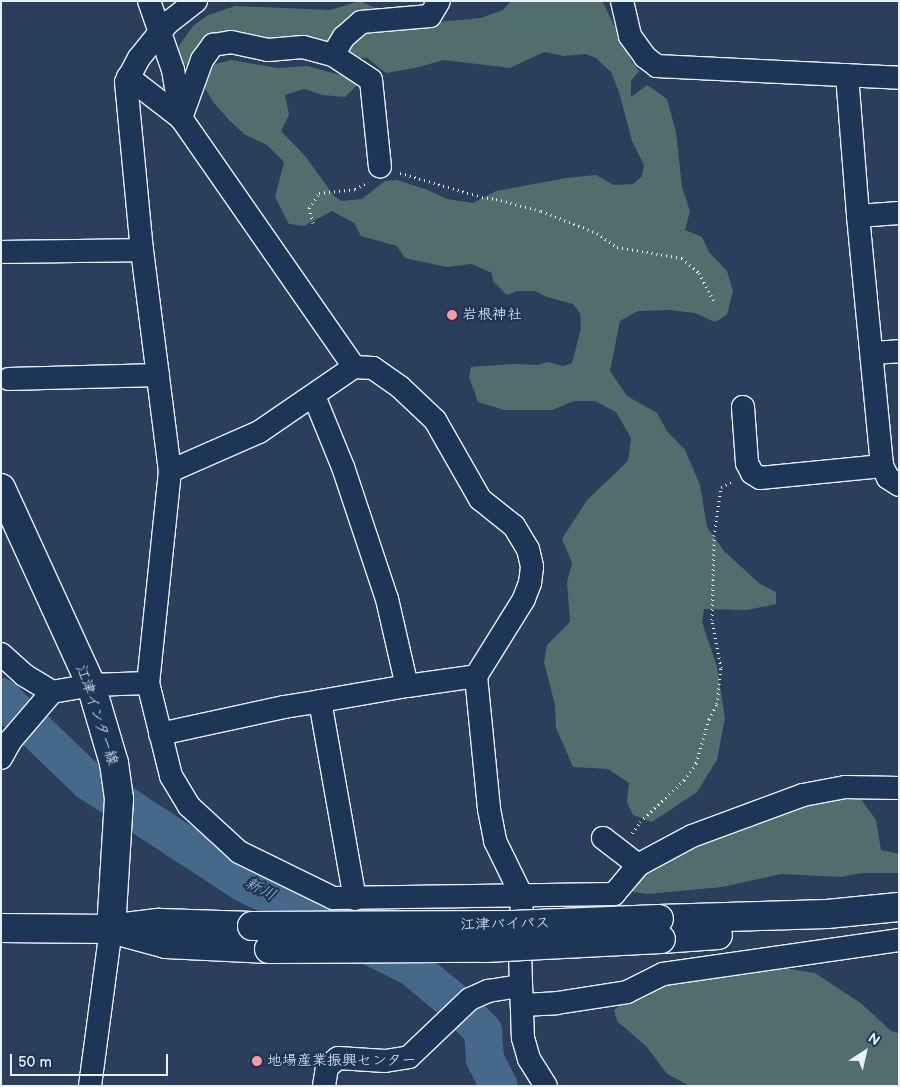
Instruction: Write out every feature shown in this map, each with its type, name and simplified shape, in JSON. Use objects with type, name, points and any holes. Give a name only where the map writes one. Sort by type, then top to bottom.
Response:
[{"type":"main road","name":"江津インター線","points":[[1,488],[91,686],[114,763],[118,799],[111,929]]},
{"type":"main road","name":"江津バイパス","points":[[111,929],[160,923],[252,926],[513,925],[660,929],[899,907]]},
{"type":"main road","points":[[1,928],[111,929],[166,944],[269,948],[485,948],[660,929]]},
{"type":"street","points":[[150,1],[173,70],[181,118]]},
{"type":"street","points":[[196,1],[170,20],[139,58],[126,82],[142,250],[170,471],[148,683],[171,776],[189,806],[218,835],[239,852],[333,898],[614,894],[638,865],[692,836],[803,795],[845,787],[899,788]]},
{"type":"street","points":[[333,55],[344,37],[360,22],[430,16],[439,1]]},
{"type":"street","points":[[622,1],[630,36],[645,58],[657,66],[899,78]]},
{"type":"street","points":[[181,118],[202,60],[213,45],[231,42],[268,50],[303,47],[333,55],[371,80],[380,167]]},
{"type":"street","points":[[848,75],[858,216],[873,353],[882,466],[888,478],[899,485]]},
{"type":"street","points":[[128,77],[181,118],[354,367]]},
{"type":"street","points":[[858,216],[899,213]]},
{"type":"street","points":[[1,252],[142,250]]},
{"type":"street","points":[[873,353],[899,351]]},
{"type":"street","points":[[170,471],[259,432],[354,367],[373,368],[400,387],[435,420],[480,499],[514,526],[528,549],[532,566],[530,583],[524,598],[476,676],[483,764],[495,841],[522,896],[521,996],[525,1045],[530,1059],[546,1086]]},
{"type":"street","points":[[10,379],[158,375]]},
{"type":"street","points":[[314,396],[343,467],[387,599],[407,686]]},
{"type":"street","points":[[743,407],[746,457],[749,469],[760,478],[768,479],[882,466]]},
{"type":"street","points":[[2,657],[46,697]]},
{"type":"street","points":[[160,734],[284,707],[476,676]]},
{"type":"street","points":[[1,758],[11,740],[46,697],[91,686],[148,683]]},
{"type":"street","points":[[320,701],[355,899]]},
{"type":"street","points":[[611,844],[638,865]]},
{"type":"street","points":[[90,1086],[111,929]]},
{"type":"street","points":[[324,1086],[327,1067],[338,1058],[385,1062],[409,1057],[470,999],[488,991],[557,1003],[626,992],[663,974],[899,940]]},
{"type":"path","points":[[313,223],[310,208],[319,193],[355,189],[370,181],[379,173],[380,167],[472,195],[541,211],[596,233],[617,247],[682,258],[699,273],[714,301]]},
{"type":"path","points":[[611,844],[640,822],[684,780],[696,763],[709,719],[717,704],[721,668],[712,620],[712,582],[719,494],[721,487],[755,475]]},
{"type":"green space","points":[[360,1],[384,12],[428,23],[481,18],[503,10],[511,1],[602,1],[631,60],[639,71],[631,81],[631,97],[647,85],[667,99],[676,132],[682,187],[690,211],[685,230],[702,237],[709,252],[727,271],[733,291],[727,315],[715,322],[695,313],[669,310],[638,311],[620,321],[610,371],[627,396],[657,413],[667,431],[685,450],[700,485],[707,527],[724,551],[760,584],[776,592],[776,604],[747,610],[704,609],[702,622],[717,667],[725,718],[717,760],[697,792],[652,822],[633,815],[627,802],[629,783],[608,769],[573,767],[556,728],[555,705],[544,662],[547,645],[570,622],[567,582],[572,563],[562,539],[587,500],[628,461],[631,438],[616,412],[595,401],[574,401],[552,410],[504,410],[478,402],[469,377],[471,367],[513,364],[538,365],[547,362],[563,366],[572,363],[581,328],[580,313],[573,304],[547,297],[535,291],[517,291],[507,295],[493,281],[492,273],[472,264],[446,267],[405,258],[397,246],[361,236],[354,223],[332,211],[304,226],[289,224],[275,197],[284,162],[267,145],[244,134],[229,120],[213,102],[205,88],[208,75],[215,64],[231,60],[278,68],[307,66],[344,76],[357,85],[345,97],[322,95],[304,89],[285,95],[289,115],[281,131],[306,157],[334,196],[342,201],[362,199],[385,181],[397,180],[428,190],[447,199],[473,203],[496,191],[566,178],[596,175],[614,185],[633,184],[642,176],[644,165],[632,141],[619,92],[611,72],[596,58],[586,54],[564,56],[544,52],[510,68],[444,60],[386,73],[367,58],[199,49],[188,65],[178,63],[179,46],[193,26],[208,15],[235,6],[330,10]]},
{"type":"green space","points":[[812,798],[860,798],[876,820],[881,850],[899,854],[899,873],[861,873],[841,877],[781,874],[722,887],[648,894],[634,892],[631,889],[661,858],[696,848],[752,821]]},
{"type":"green space","points":[[777,967],[815,973],[862,1004],[891,1031],[899,1033],[899,1086],[690,1086],[667,1074],[647,1047],[617,1021],[614,1010],[627,1000],[671,981]]},
{"type":"waterway","name":"新川","points":[[1,697],[88,781],[244,883],[412,967],[455,1003],[483,1031],[485,1059],[499,1086]]},
{"type":"place","name":"岩根神社","points":[[452,315]]},
{"type":"place","name":"地場産業振興センター","points":[[257,1061]]}]
